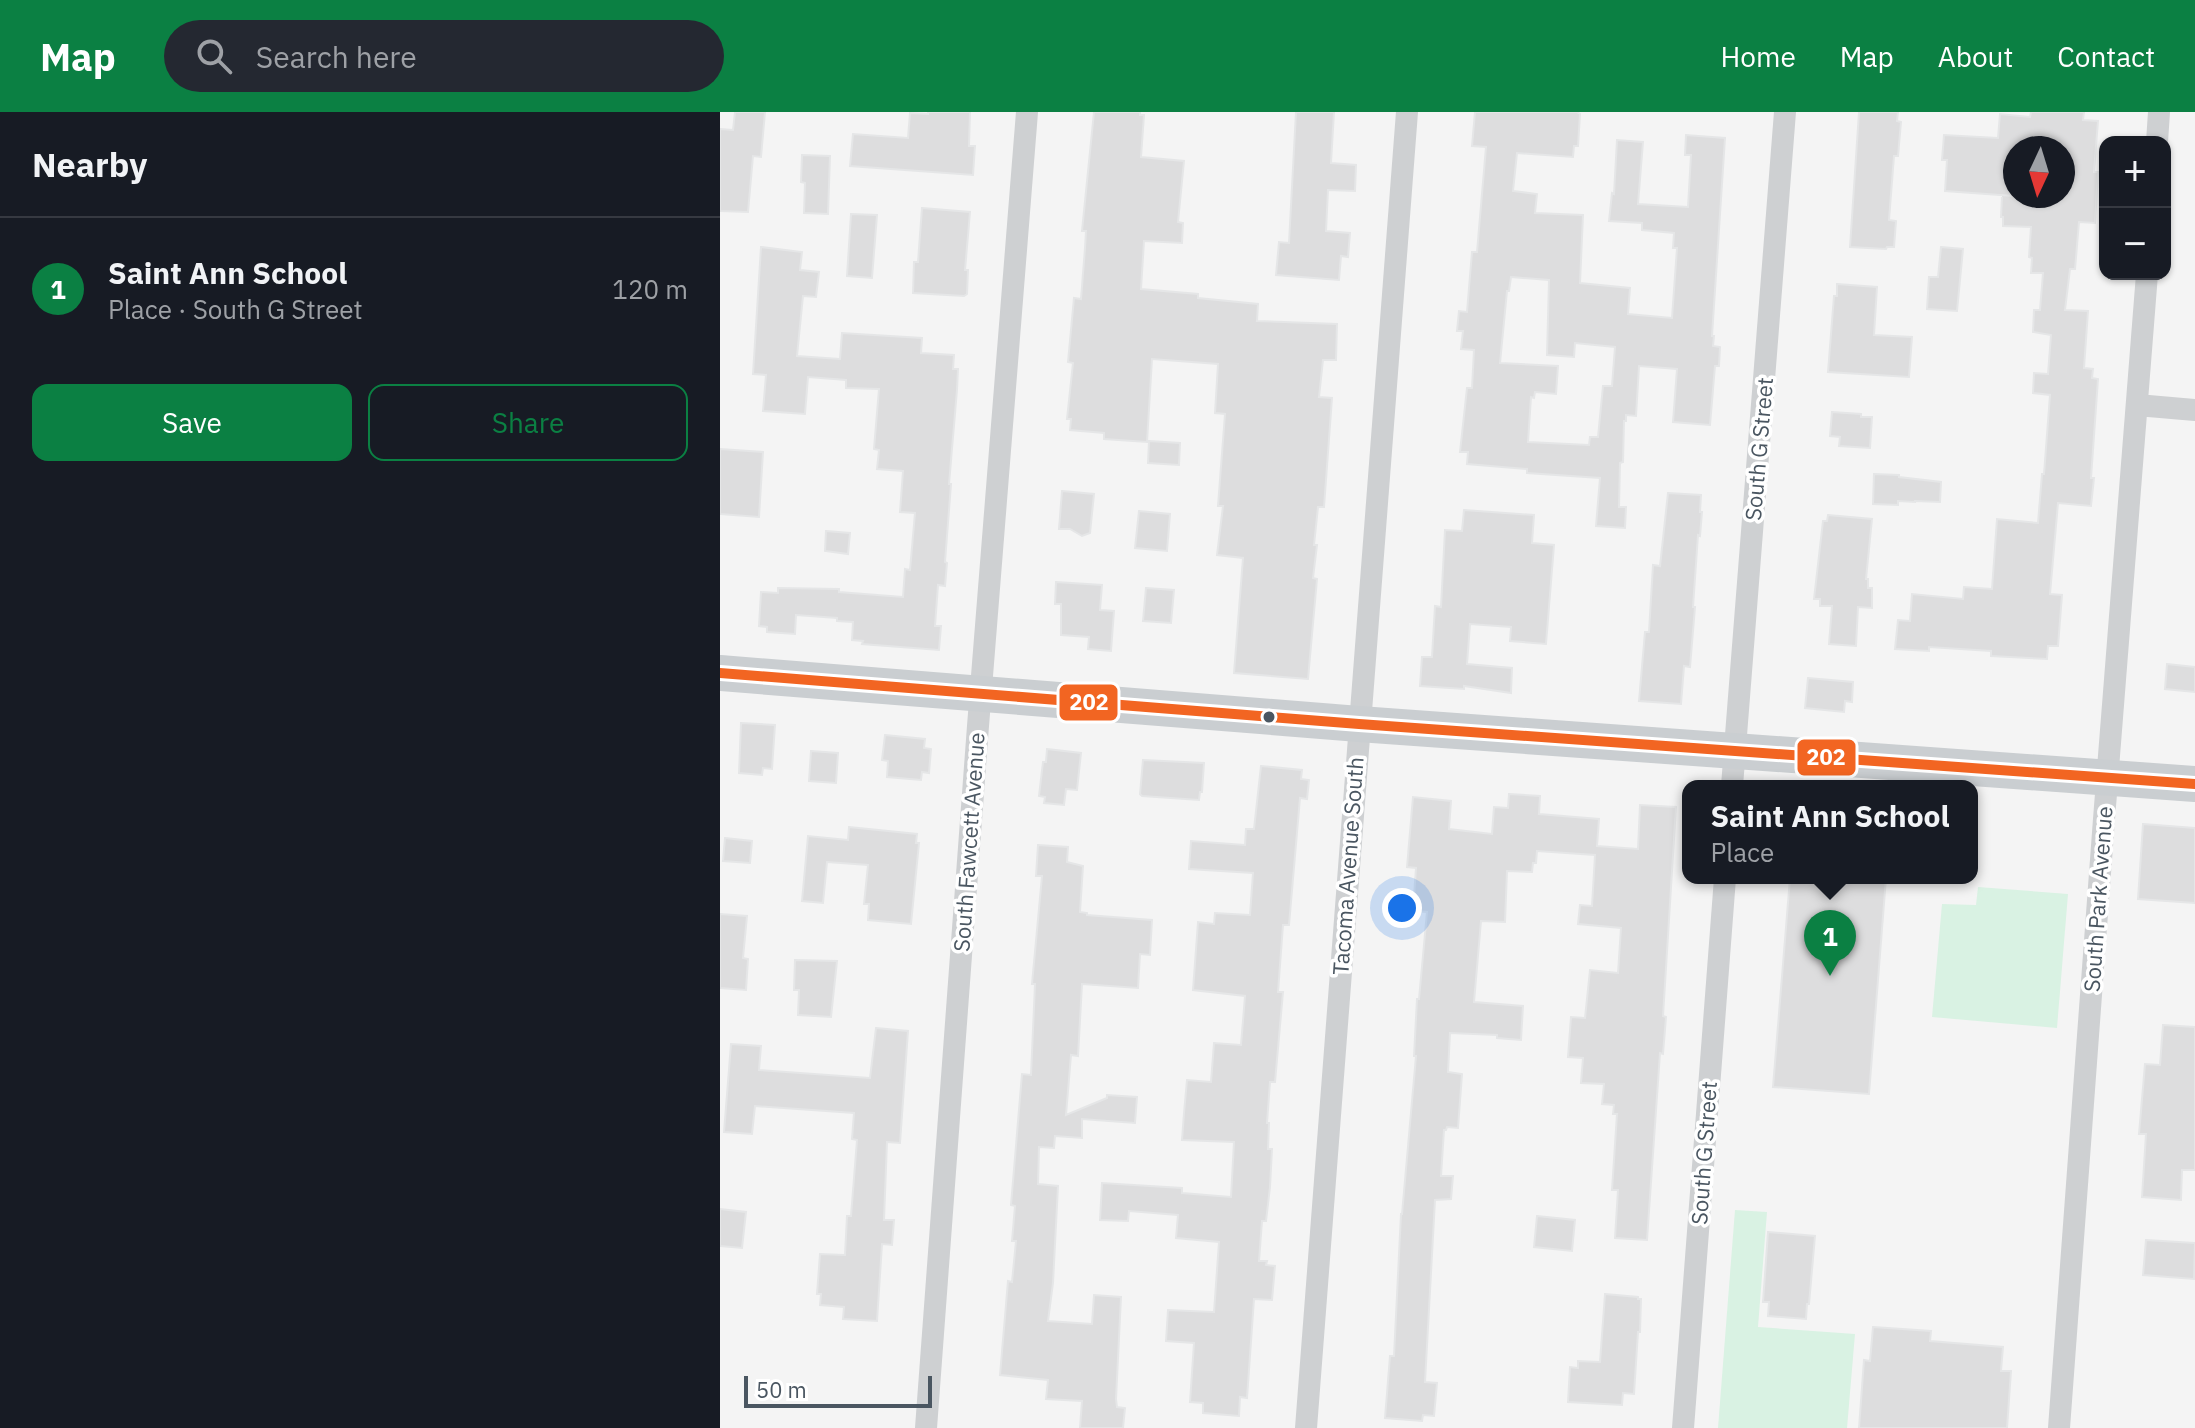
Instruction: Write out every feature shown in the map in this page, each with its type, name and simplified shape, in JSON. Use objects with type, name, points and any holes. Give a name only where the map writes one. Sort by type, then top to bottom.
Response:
[{"type":"main road","points":[[720,673],[1359,724],[1733,769],[2108,778],[2195,784]]},
{"type":"street","name":"South Fawcett Avenue","points":[[926,1428],[1027,112]]},
{"type":"street","name":"Tacoma Avenue South","points":[[1306,1428],[1407,112]]},
{"type":"street","name":"South G Street","points":[[1733,769],[1785,112]]},
{"type":"street","points":[[2157,136],[2159,112]]},
{"type":"street","name":"South Park Avenue","points":[[2059,1428],[2147,280]]},
{"type":"street","points":[[2137,405],[2195,410]]},
{"type":"street","name":"South G Street","points":[[1683,1428],[1725,884]]},
{"type":"green space","points":[[1978,887],[2068,894],[2057,1028],[1932,1017],[1942,904],[1976,905]]},
{"type":"green space","points":[[1735,1210],[1767,1212],[1758,1327],[1855,1334],[1847,1428],[1718,1428]]},
{"type":"building","points":[[735,112],[765,112],[761,157],[753,156],[748,212],[720,211],[720,129],[733,130]]},
{"type":"building","points":[[970,112],[969,146],[975,146],[973,175],[850,166],[853,134],[908,138],[910,113]]},
{"type":"building","points":[[1094,112],[1140,112],[1144,115],[1141,157],[1184,161],[1178,222],[1183,223],[1182,243],[1144,241],[1141,289],[1258,304],[1257,321],[1337,324],[1336,360],[1323,360],[1319,397],[1332,398],[1324,507],[1318,507],[1314,545],[1317,545],[1313,578],[1317,579],[1308,679],[1234,673],[1243,558],[1217,555],[1223,506],[1218,506],[1225,414],[1215,413],[1218,364],[1152,359],[1147,442],[1104,439],[1104,433],[1070,430],[1071,419],[1067,419],[1073,363],[1068,362],[1074,298],[1081,299],[1086,231],[1082,231]]},
{"type":"building","points":[[1296,112],[1334,112],[1331,163],[1356,165],[1355,191],[1328,190],[1326,231],[1350,233],[1348,257],[1341,256],[1339,280],[1276,275],[1279,242],[1289,243]]},
{"type":"building","points":[[1475,112],[1580,114],[1578,146],[1574,146],[1573,157],[1517,153],[1513,191],[1537,194],[1535,213],[1583,215],[1580,283],[1630,288],[1628,314],[1672,318],[1677,248],[1673,248],[1674,233],[1642,230],[1642,223],[1609,221],[1617,140],[1643,142],[1638,204],[1688,207],[1691,155],[1685,155],[1686,135],[1725,138],[1712,336],[1713,346],[1720,347],[1719,366],[1715,366],[1710,425],[1673,422],[1677,369],[1639,366],[1636,416],[1626,415],[1623,462],[1620,463],[1619,507],[1626,507],[1625,528],[1596,526],[1600,478],[1527,473],[1527,469],[1467,464],[1468,452],[1460,452],[1467,388],[1472,388],[1474,350],[1461,349],[1463,331],[1457,331],[1459,311],[1467,312],[1472,252],[1477,252],[1486,147],[1472,146]],"holes":[[[1511,277],[1549,280],[1547,355],[1574,357],[1575,343],[1615,347],[1612,386],[1603,386],[1598,437],[1590,437],[1589,445],[1528,442],[1531,397],[1534,398],[1535,392],[1556,394],[1558,366],[1500,363]]]},
{"type":"building","points":[[1859,112],[1898,112],[1897,121],[1901,122],[1898,156],[1894,156],[1889,220],[1896,221],[1894,247],[1886,249],[1850,247]]},
{"type":"building","points":[[2031,112],[2084,112],[2083,120],[2098,121],[2094,172],[2098,172],[2095,223],[2079,222],[2075,269],[2070,269],[2065,310],[2088,311],[2084,368],[2093,369],[2092,378],[2098,379],[2091,478],[2094,478],[2091,506],[2058,503],[2050,594],[2062,595],[2058,646],[2048,646],[2047,659],[1991,656],[1991,651],[1929,647],[1929,651],[1895,649],[1898,620],[1910,621],[1912,594],[1963,599],[1964,587],[1992,589],[1997,519],[2038,523],[2050,395],[2033,393],[2034,373],[2048,374],[2051,335],[2033,332],[2034,310],[2040,310],[2043,273],[2031,273],[2031,227],[2003,226],[2002,196],[2003,208],[2075,208],[2075,136],[2003,136],[2003,195],[1945,191],[1947,160],[1942,160],[1944,135],[1998,138],[2000,114],[2030,117]]},
{"type":"building","points":[[802,155],[830,156],[828,214],[804,213]]},
{"type":"building","points":[[922,208],[970,212],[965,270],[968,270],[967,294],[964,296],[913,293]]},
{"type":"building","points":[[851,214],[877,215],[872,278],[847,276]]},
{"type":"building","points":[[761,247],[802,252],[800,270],[819,272],[816,297],[803,296],[797,356],[840,359],[842,333],[922,338],[921,353],[954,355],[953,369],[958,369],[949,484],[947,563],[945,586],[938,585],[935,626],[941,626],[939,650],[862,644],[863,641],[852,640],[853,622],[837,621],[837,618],[796,615],[795,634],[767,632],[767,627],[759,626],[761,592],[778,593],[778,588],[839,589],[839,592],[903,597],[905,569],[910,570],[915,513],[900,512],[903,471],[877,469],[879,450],[874,449],[879,389],[846,388],[846,380],[808,377],[805,414],[763,411],[766,375],[753,374]]},
{"type":"building","points":[[1941,247],[1963,249],[1957,311],[1927,309],[1929,277],[1938,277]]},
{"type":"building","points":[[1837,284],[1877,287],[1874,335],[1912,337],[1909,377],[1828,372]]},
{"type":"building","points":[[1832,412],[1872,417],[1870,448],[1839,446],[1840,437],[1830,436]]},
{"type":"building","points":[[1149,441],[1180,443],[1179,465],[1148,463]]},
{"type":"building","points":[[720,449],[763,452],[759,517],[720,514]]},
{"type":"building","points":[[1874,474],[1941,482],[1940,502],[1873,504]]},
{"type":"building","points":[[1062,491],[1094,494],[1090,533],[1082,536],[1070,529],[1059,529]]},
{"type":"building","points":[[1668,493],[1701,495],[1690,667],[1684,666],[1681,704],[1639,701],[1645,632],[1649,632],[1653,565],[1660,566]]},
{"type":"building","points":[[1464,510],[1534,515],[1532,543],[1554,545],[1546,644],[1510,641],[1511,627],[1470,624],[1467,664],[1512,668],[1511,693],[1464,686],[1464,689],[1420,686],[1422,657],[1432,657],[1435,606],[1441,607],[1445,530],[1462,531]]},
{"type":"building","points":[[1139,511],[1170,514],[1167,551],[1135,548]]},
{"type":"building","points":[[1828,515],[1872,519],[1866,579],[1868,588],[1872,588],[1872,608],[1858,607],[1856,646],[1829,644],[1832,606],[1820,606],[1820,599],[1814,599],[1823,521],[1827,521]]},
{"type":"building","points":[[826,531],[850,533],[848,554],[825,551]]},
{"type":"building","points":[[1056,582],[1102,585],[1100,610],[1114,611],[1111,651],[1088,649],[1089,637],[1061,635],[1061,604],[1055,604]]},
{"type":"building","points":[[1146,588],[1174,590],[1171,623],[1143,621]]},
{"type":"building","points":[[2167,664],[2195,667],[2195,692],[2165,689]]},
{"type":"building","points":[[1808,678],[1853,682],[1852,702],[1845,701],[1844,712],[1805,708]]},
{"type":"building","points":[[741,723],[775,725],[772,769],[763,768],[762,775],[739,773]]},
{"type":"building","points":[[885,735],[925,739],[924,748],[931,749],[929,773],[922,772],[921,780],[887,777],[888,761],[882,760]]},
{"type":"building","points":[[1047,749],[1081,753],[1077,790],[1066,789],[1064,805],[1044,803],[1045,797],[1039,796]]},
{"type":"building","points":[[811,751],[838,753],[836,783],[809,781]]},
{"type":"building","points":[[1143,760],[1204,763],[1199,800],[1142,796]]},
{"type":"building","points":[[1261,766],[1302,770],[1301,779],[1309,780],[1307,799],[1300,798],[1289,925],[1283,925],[1278,992],[1283,992],[1275,1082],[1270,1082],[1267,1123],[1268,1149],[1272,1149],[1270,1187],[1266,1221],[1262,1221],[1259,1261],[1275,1266],[1272,1300],[1254,1299],[1247,1398],[1240,1397],[1239,1416],[1203,1413],[1203,1403],[1190,1402],[1194,1343],[1166,1341],[1168,1310],[1214,1312],[1219,1242],[1176,1238],[1178,1215],[1129,1211],[1128,1221],[1100,1220],[1102,1183],[1182,1188],[1182,1193],[1231,1197],[1234,1142],[1182,1140],[1187,1080],[1211,1082],[1214,1043],[1241,1045],[1245,996],[1193,990],[1198,922],[1214,924],[1215,913],[1250,915],[1253,873],[1189,869],[1191,841],[1245,845],[1246,829],[1254,829]]},
{"type":"building","points":[[1509,794],[1540,796],[1539,814],[1599,819],[1597,846],[1638,849],[1640,805],[1676,807],[1663,1016],[1666,1017],[1663,1054],[1660,1053],[1647,1240],[1615,1238],[1618,1190],[1612,1190],[1617,1114],[1613,1114],[1614,1105],[1602,1104],[1604,1084],[1581,1083],[1583,1058],[1568,1057],[1571,1017],[1585,1018],[1590,970],[1618,973],[1621,928],[1578,924],[1580,905],[1592,906],[1595,855],[1537,851],[1532,872],[1507,871],[1505,922],[1481,921],[1474,1002],[1523,1006],[1521,1040],[1497,1038],[1497,1035],[1450,1033],[1448,1072],[1462,1074],[1458,1128],[1447,1127],[1444,1130],[1441,1176],[1453,1176],[1451,1199],[1435,1200],[1425,1382],[1437,1383],[1434,1416],[1423,1415],[1422,1421],[1385,1418],[1390,1356],[1394,1356],[1401,1214],[1416,1056],[1417,999],[1427,912],[1413,911],[1416,868],[1407,867],[1413,797],[1451,801],[1449,829],[1492,834],[1494,807],[1508,808]]},
{"type":"building","points":[[2143,824],[2195,828],[2195,903],[2138,899]]},
{"type":"building","points":[[849,827],[917,834],[916,843],[919,843],[911,924],[868,920],[869,904],[864,904],[868,865],[827,862],[823,903],[802,901],[808,836],[848,840]]},
{"type":"building","points":[[725,838],[752,841],[750,863],[723,861]]},
{"type":"building","points":[[1038,845],[1068,847],[1067,862],[1083,866],[1080,912],[1152,920],[1150,955],[1140,954],[1138,988],[1082,984],[1078,1056],[1071,1055],[1066,1115],[1107,1098],[1107,1095],[1137,1097],[1135,1123],[1082,1119],[1082,1138],[1055,1136],[1054,1148],[1039,1147],[1038,1184],[1058,1186],[1048,1321],[1092,1324],[1094,1295],[1121,1297],[1116,1399],[1117,1407],[1125,1408],[1123,1428],[1080,1428],[1082,1401],[1046,1399],[1048,1380],[1000,1375],[1008,1281],[1012,1282],[1016,1241],[1012,1241],[1015,1206],[1011,1205],[1022,1074],[1031,1075],[1035,984],[1032,984],[1042,876],[1036,876]]},
{"type":"building","points":[[1790,884],[1886,884],[1869,1094],[1773,1087]]},
{"type":"building","points":[[720,914],[747,916],[743,958],[748,959],[746,990],[720,988]]},
{"type":"building","points":[[795,960],[837,961],[831,1017],[798,1015],[799,990],[794,990]]},
{"type":"building","points":[[2163,1025],[2195,1027],[2195,1170],[2182,1170],[2181,1200],[2142,1197],[2146,1134],[2139,1134],[2145,1064],[2160,1065]]},
{"type":"building","points":[[876,1028],[908,1031],[900,1143],[887,1142],[884,1220],[894,1220],[892,1245],[882,1244],[877,1321],[843,1319],[844,1307],[820,1305],[821,1294],[817,1294],[820,1254],[845,1255],[857,1140],[852,1139],[854,1113],[755,1106],[752,1134],[724,1132],[731,1044],[761,1046],[759,1070],[870,1078]]},
{"type":"building","points":[[720,1209],[746,1212],[742,1248],[720,1246]]},
{"type":"building","points":[[1537,1216],[1575,1220],[1572,1251],[1534,1247]]},
{"type":"building","points":[[1768,1232],[1815,1236],[1806,1319],[1768,1316],[1769,1302],[1763,1302]]},
{"type":"building","points":[[2146,1240],[2195,1243],[2194,1279],[2143,1275]]},
{"type":"building","points":[[1605,1294],[1641,1299],[1634,1394],[1623,1393],[1622,1405],[1568,1402],[1570,1367],[1578,1368],[1578,1361],[1600,1362]]},
{"type":"building","points":[[1873,1327],[1931,1331],[1930,1341],[2003,1347],[2001,1371],[2011,1371],[2007,1428],[1859,1428],[1864,1360],[1870,1361]]},
{"type":"transit line","name":"202","points":[[720,673],[1359,724],[2195,784]]},
{"type":"place","name":"Saint Ann School","points":[[1830,976]]}]
